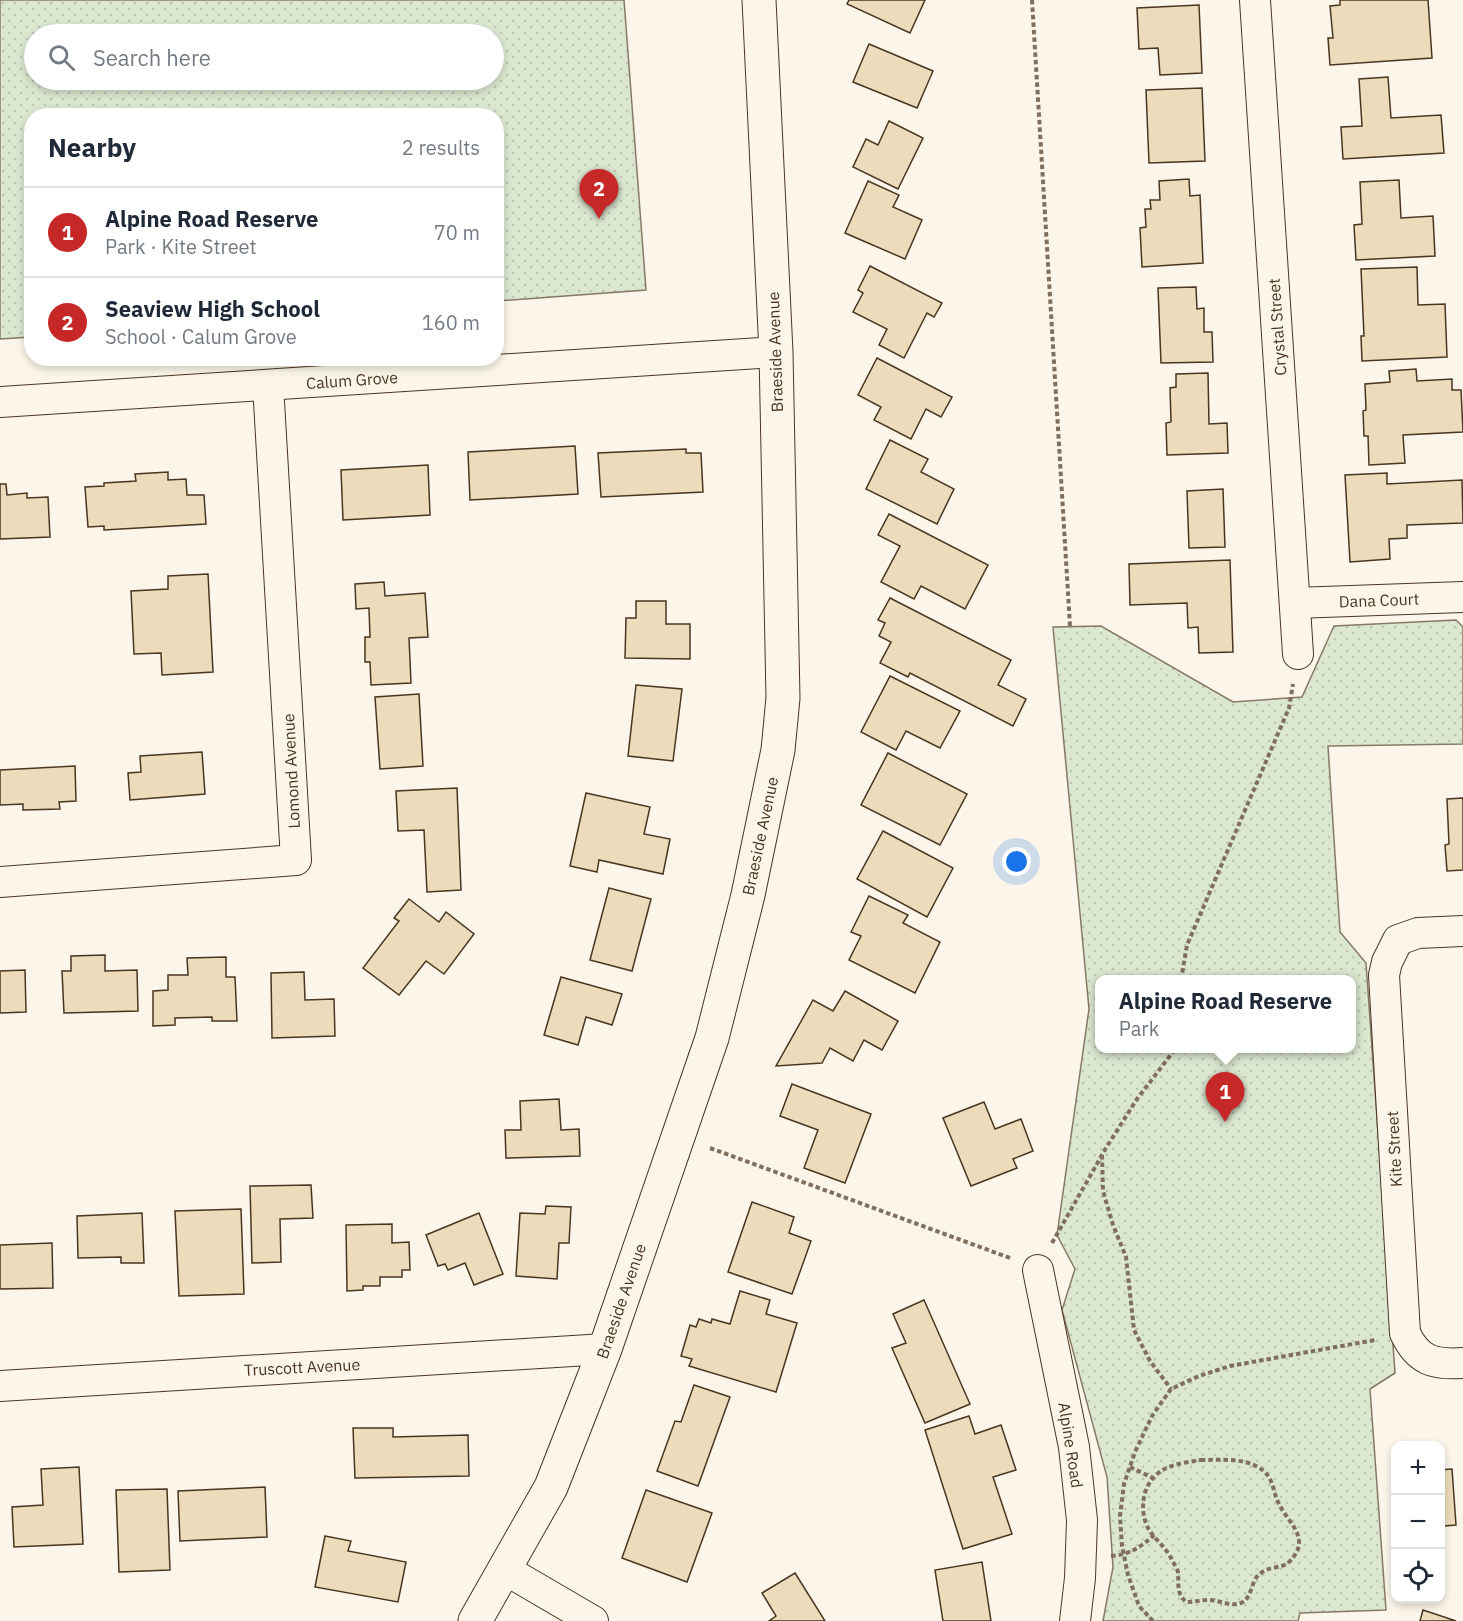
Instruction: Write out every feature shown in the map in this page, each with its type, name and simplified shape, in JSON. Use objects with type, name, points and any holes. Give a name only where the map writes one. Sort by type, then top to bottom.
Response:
[{"type":"street","name":"Braeside Avenue","points":[[475,1621],[551,1487],[605,1349],[712,1038],[748,895],[778,750],[783,698],[776,352],[759,0]]},
{"type":"street","name":"Crystal Street","points":[[1255,0],[1298,654]]},
{"type":"street","name":"Calum Grove","points":[[0,402],[776,352]]},
{"type":"street","name":"Lomond Avenue","points":[[0,882],[296,860],[268,385]]},
{"type":"street","name":"Dana Court","points":[[1295,603],[1463,597]]},
{"type":"street","name":"Kite Street","points":[[1406,1333],[1384,975],[1392,950],[1398,940],[1408,935],[1463,931]]},
{"type":"street","name":"Alpine Road","points":[[1038,1270],[1074,1447],[1082,1520],[1075,1621]]},
{"type":"street","points":[[1406,1333],[1411,1346],[1420,1355],[1445,1364],[1463,1363]]},
{"type":"street","name":"Truscott Avenue","points":[[0,1386],[605,1349]]},
{"type":"street","points":[[504,1569],[593,1621]]},
{"type":"path","points":[[1032,0],[1070,626]]},
{"type":"path","points":[[1182,975],[1187,945],[1289,708],[1298,654]]},
{"type":"path","points":[[678,1136],[1038,1270],[1102,1155],[1137,1099],[1172,1053]]},
{"type":"path","points":[[1102,1155],[1103,1191],[1126,1257],[1134,1330],[1150,1361],[1171,1389]]},
{"type":"path","points":[[1153,1621],[1139,1606],[1128,1575],[1120,1516],[1124,1484],[1134,1452],[1152,1416],[1171,1389],[1199,1376],[1230,1366],[1278,1356],[1344,1347],[1406,1333]]},
{"type":"path","points":[[1201,1460],[1235,1461],[1257,1466],[1267,1474],[1274,1485],[1280,1505],[1294,1524],[1299,1541],[1290,1561],[1261,1572],[1255,1578],[1247,1598],[1232,1604],[1208,1600],[1186,1602],[1181,1598],[1177,1588],[1178,1571],[1167,1550],[1154,1535],[1148,1527],[1142,1503],[1145,1491],[1160,1472],[1201,1460]]},
{"type":"path","points":[[1130,1467],[1154,1478]]},
{"type":"path","points":[[1080,1556],[1124,1555],[1144,1544],[1154,1535]]},
{"type":"green space","points":[[0,0],[624,0],[646,290],[504,300],[504,108],[24,108],[24,337],[0,339]]},
{"type":"green space","points":[[1456,620],[1463,627],[1463,744],[1328,746],[1340,932],[1366,963],[1395,1373],[1370,1389],[1386,1610],[1300,1613],[1298,1621],[1103,1621],[1113,1567],[1107,1477],[1062,1310],[1075,1269],[1057,1235],[1089,1009],[1053,627],[1101,626],[1233,702],[1302,697],[1334,626]]},
{"type":"building","points":[[849,0],[925,0],[910,33],[847,4]]},
{"type":"building","points":[[1340,0],[1428,0],[1432,58],[1330,65],[1328,38],[1333,38],[1330,6],[1340,5]]},
{"type":"building","points":[[1199,5],[1202,73],[1160,75],[1158,48],[1139,49],[1137,8]]},
{"type":"building","points":[[869,44],[933,71],[917,108],[853,82]]},
{"type":"building","points":[[1388,77],[1391,118],[1441,115],[1444,153],[1343,159],[1341,127],[1362,126],[1359,79]]},
{"type":"building","points":[[1202,88],[1205,161],[1149,163],[1146,90]]},
{"type":"building","points":[[889,121],[923,138],[898,189],[853,167],[866,139],[878,145]]},
{"type":"building","points":[[1189,179],[1190,196],[1200,195],[1203,263],[1142,267],[1140,228],[1146,227],[1145,209],[1151,209],[1150,200],[1160,200],[1159,181]]},
{"type":"building","points":[[1399,180],[1401,218],[1433,216],[1435,256],[1356,260],[1354,225],[1362,224],[1360,182]]},
{"type":"building","points":[[868,181],[899,195],[893,207],[922,220],[905,259],[845,233]]},
{"type":"building","points":[[870,266],[942,303],[934,317],[927,313],[904,358],[879,345],[887,329],[853,312],[863,293],[858,290]]},
{"type":"building","points":[[1417,267],[1418,305],[1445,304],[1447,357],[1362,361],[1361,336],[1364,336],[1361,269]]},
{"type":"building","points":[[1196,287],[1197,309],[1204,308],[1204,332],[1212,332],[1213,362],[1161,363],[1158,288]]},
{"type":"building","points":[[877,358],[952,397],[941,417],[926,409],[911,439],[874,420],[881,407],[858,395]]},
{"type":"building","points":[[1416,369],[1417,381],[1452,379],[1452,390],[1461,390],[1463,432],[1403,435],[1405,463],[1369,465],[1368,436],[1364,436],[1365,384],[1390,382],[1389,371]]},
{"type":"building","points":[[1208,373],[1209,424],[1227,423],[1228,453],[1167,455],[1166,423],[1171,422],[1170,388],[1176,387],[1176,374]]},
{"type":"building","points":[[890,440],[928,459],[921,472],[954,489],[937,524],[866,489]]},
{"type":"building","points":[[575,446],[578,494],[470,500],[468,452]]},
{"type":"building","points":[[686,449],[686,453],[701,453],[703,492],[601,497],[598,453]]},
{"type":"building","points":[[428,465],[430,515],[343,520],[341,470]]},
{"type":"building","points":[[168,472],[168,480],[186,479],[187,495],[204,495],[206,524],[104,530],[104,526],[88,527],[85,487],[136,481],[135,474]]},
{"type":"building","points":[[1387,473],[1387,484],[1462,480],[1463,523],[1407,525],[1407,538],[1389,539],[1390,559],[1350,562],[1345,475]]},
{"type":"building","points":[[0,484],[6,484],[7,495],[27,493],[27,498],[48,497],[50,537],[0,539]]},
{"type":"building","points":[[1223,489],[1225,547],[1189,548],[1187,491]]},
{"type":"building","points":[[889,514],[988,565],[965,609],[921,586],[914,599],[881,582],[900,546],[878,535]]},
{"type":"building","points":[[1230,560],[1233,652],[1199,653],[1198,627],[1188,628],[1187,603],[1130,605],[1129,564]]},
{"type":"building","points":[[208,574],[213,672],[162,675],[161,653],[134,654],[131,591],[168,589],[168,576]]},
{"type":"building","points":[[384,582],[385,596],[425,593],[428,637],[409,638],[411,683],[371,685],[370,662],[365,662],[365,637],[370,637],[369,608],[356,609],[355,584]]},
{"type":"building","points":[[890,598],[1011,660],[998,685],[1026,699],[1013,726],[910,673],[908,677],[880,663],[891,642],[879,636],[885,623],[878,620]]},
{"type":"building","points":[[636,601],[666,601],[666,624],[690,624],[690,659],[625,658],[626,618],[636,618]]},
{"type":"building","points":[[890,676],[960,711],[940,748],[906,731],[896,750],[861,732]]},
{"type":"building","points":[[636,685],[682,689],[673,761],[628,756]]},
{"type":"building","points":[[419,694],[423,766],[380,769],[375,697]]},
{"type":"building","points":[[202,752],[205,794],[130,800],[128,773],[141,772],[140,756]]},
{"type":"building","points":[[888,753],[967,794],[940,845],[861,805]]},
{"type":"building","points":[[75,766],[76,801],[59,802],[60,809],[23,810],[23,804],[0,805],[0,770]]},
{"type":"building","points":[[457,788],[461,890],[427,892],[424,830],[398,831],[396,791]]},
{"type":"building","points":[[586,793],[650,807],[644,834],[670,839],[663,874],[599,860],[597,872],[570,866]]},
{"type":"building","points":[[1463,798],[1463,870],[1447,871],[1445,845],[1449,844],[1447,799]]},
{"type":"building","points":[[883,831],[953,868],[927,917],[857,879]]},
{"type":"building","points":[[609,888],[651,899],[632,971],[590,960]]},
{"type":"building","points":[[869,896],[908,915],[903,923],[940,942],[915,993],[849,960],[861,936],[851,932]]},
{"type":"building","points":[[409,899],[439,922],[446,912],[474,934],[444,974],[426,961],[399,995],[363,968],[399,921],[394,918]]},
{"type":"building","points":[[105,955],[105,971],[137,970],[138,1011],[64,1013],[62,971],[71,971],[71,956]]},
{"type":"building","points":[[226,957],[226,977],[235,977],[237,1021],[212,1021],[212,1017],[175,1018],[175,1025],[153,1026],[153,991],[168,990],[168,975],[188,975],[187,958]]},
{"type":"building","points":[[25,970],[26,1012],[0,1013],[0,971]]},
{"type":"building","points":[[304,972],[305,1000],[334,999],[335,1036],[272,1038],[271,973]]},
{"type":"building","points":[[561,977],[622,994],[612,1025],[586,1017],[578,1045],[544,1035]]},
{"type":"building","points":[[845,991],[898,1021],[882,1050],[864,1040],[853,1061],[830,1048],[822,1063],[776,1066],[813,1000],[833,1011]]},
{"type":"building","points":[[792,1084],[871,1114],[845,1183],[804,1168],[818,1130],[780,1116]]},
{"type":"building","points":[[559,1099],[561,1130],[579,1129],[580,1156],[506,1158],[505,1130],[521,1130],[520,1101]]},
{"type":"building","points":[[984,1102],[995,1129],[1021,1119],[1033,1151],[1013,1159],[1017,1168],[971,1186],[943,1118]]},
{"type":"building","points":[[311,1185],[313,1218],[280,1219],[281,1262],[252,1263],[250,1186]]},
{"type":"building","points":[[752,1202],[794,1217],[789,1233],[811,1241],[792,1294],[728,1272]]},
{"type":"building","points":[[546,1206],[571,1207],[569,1243],[559,1243],[557,1279],[516,1276],[520,1213],[545,1214]]},
{"type":"building","points":[[241,1209],[244,1294],[179,1296],[175,1211]]},
{"type":"building","points":[[142,1213],[144,1263],[121,1263],[121,1257],[78,1258],[77,1216]]},
{"type":"building","points":[[479,1213],[503,1274],[474,1285],[465,1263],[448,1270],[445,1264],[438,1266],[426,1235]]},
{"type":"building","points":[[392,1224],[392,1243],[409,1242],[410,1270],[402,1270],[402,1277],[380,1277],[380,1286],[363,1286],[363,1290],[347,1291],[346,1225]]},
{"type":"building","points":[[52,1243],[53,1288],[0,1289],[0,1245]]},
{"type":"building","points":[[740,1291],[770,1300],[766,1314],[797,1323],[776,1392],[689,1366],[692,1359],[681,1356],[690,1325],[696,1327],[699,1319],[711,1323],[712,1319],[730,1324]]},
{"type":"building","points":[[924,1300],[970,1404],[925,1423],[892,1348],[906,1343],[893,1314]]},
{"type":"building","points":[[694,1385],[730,1397],[698,1486],[657,1471],[675,1421],[681,1422]]},
{"type":"building","points":[[969,1416],[975,1434],[1001,1425],[1016,1470],[993,1477],[1012,1534],[963,1549],[925,1430]]},
{"type":"building","points":[[353,1428],[393,1428],[393,1437],[468,1435],[469,1476],[355,1478]]},
{"type":"building","points":[[79,1467],[83,1544],[14,1547],[12,1507],[43,1505],[41,1469]]},
{"type":"building","points":[[1452,1469],[1456,1525],[1445,1526],[1445,1470]]},
{"type":"building","points":[[265,1487],[267,1537],[180,1541],[178,1491]]},
{"type":"building","points":[[167,1489],[170,1570],[119,1572],[116,1490]]},
{"type":"building","points":[[646,1490],[712,1513],[687,1582],[622,1558]]},
{"type":"building","points":[[325,1536],[351,1541],[348,1551],[406,1562],[398,1602],[315,1587]]},
{"type":"building","points":[[982,1562],[991,1621],[943,1621],[935,1570]]},
{"type":"building","points":[[795,1573],[825,1621],[769,1621],[776,1616],[762,1593]]},
{"type":"building","points":[[1423,1610],[1456,1621],[1420,1621]]},
{"type":"place","name":"Seaview High School","points":[[599,219]]},
{"type":"place","name":"Alpine Road Reserve","points":[[1225,1122]]}]
